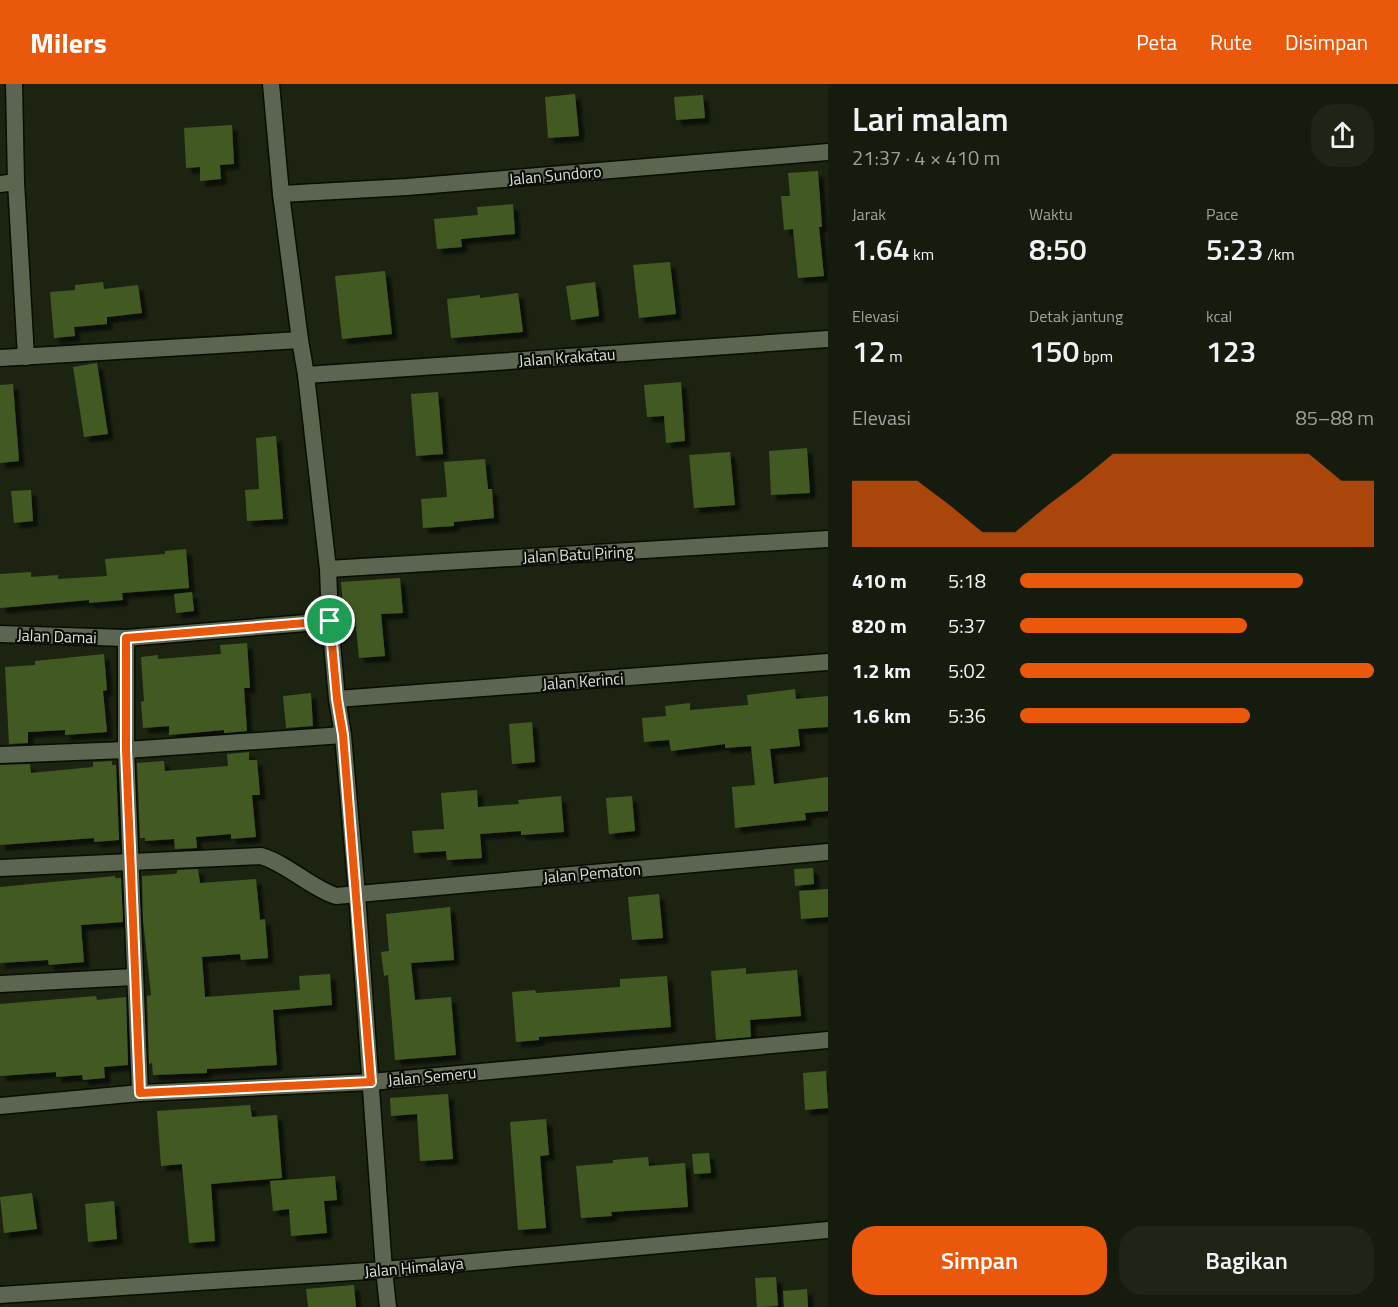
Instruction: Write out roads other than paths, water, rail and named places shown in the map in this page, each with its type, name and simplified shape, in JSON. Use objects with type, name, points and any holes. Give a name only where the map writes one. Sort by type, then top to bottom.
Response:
[{"type":"street","points":[[14,84],[8,183],[26,357]]},
{"type":"street","points":[[271,84],[281,194],[306,375],[328,569],[330,621],[357,894],[388,1307]]},
{"type":"street","name":"Jalan Sundoro","points":[[281,194],[407,187],[828,152]]},
{"type":"street","name":"Jalan Krakatau","points":[[306,375],[828,339]]},
{"type":"street","points":[[0,358],[300,340]]},
{"type":"street","name":"Jalan Batu Piring","points":[[328,569],[828,539]]},
{"type":"street","name":"Jalan Damai","points":[[0,634],[126,638],[330,621]]},
{"type":"street","points":[[126,638],[126,750],[140,1093]]},
{"type":"street","name":"Jalan Kerinci","points":[[337,699],[828,662]]},
{"type":"street","points":[[0,754],[126,750],[343,735]]},
{"type":"street","name":"Jalan Pematon","points":[[0,868],[261,856],[274,860],[324,892],[336,896],[828,852]]},
{"type":"street","points":[[0,984],[134,977]]},
{"type":"street","name":"Jalan Semeru","points":[[0,1106],[140,1093],[371,1082],[828,1040]]},
{"type":"street","name":"Jalan Himalaya","points":[[0,1296],[384,1270],[828,1230]]}]
